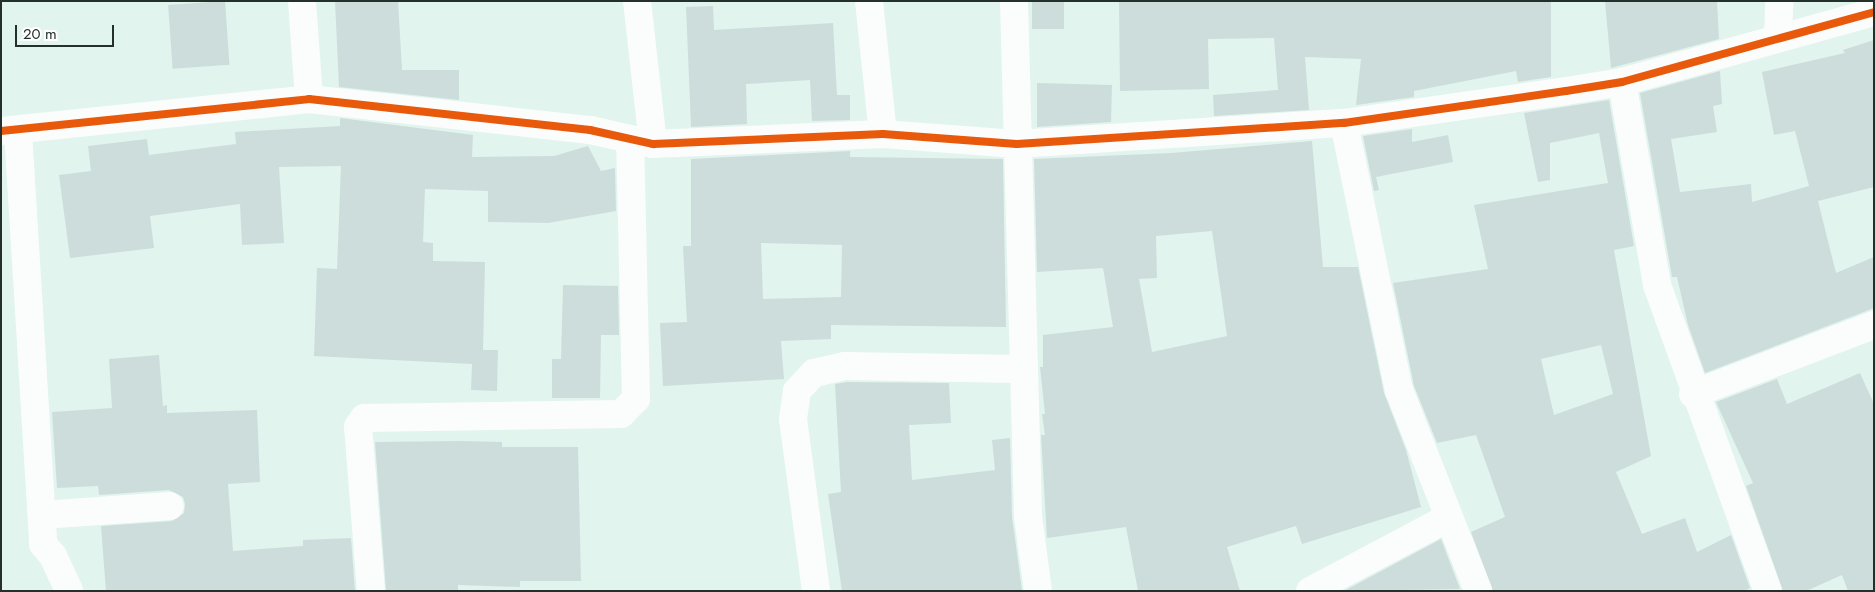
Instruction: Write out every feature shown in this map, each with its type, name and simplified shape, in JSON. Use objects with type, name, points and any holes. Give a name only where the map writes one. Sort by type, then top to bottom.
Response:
[{"type":"street","points":[[302,1],[309,99]]},
{"type":"street","points":[[371,591],[358,427],[364,418],[621,414],[636,399],[641,143],[637,1]]},
{"type":"street","points":[[869,1],[883,134]]},
{"type":"street","points":[[1014,1],[1022,369],[1028,516],[1038,591]]},
{"type":"street","points":[[1778,38],[1779,1]]},
{"type":"street","points":[[70,591],[53,556],[43,544],[10,131],[309,99],[590,130],[641,143],[883,134],[1017,144],[1344,123],[1622,82],[1874,12]]},
{"type":"street","points":[[1622,82],[1656,285],[1694,394],[1768,591]]},
{"type":"street","points":[[1344,123],[1399,390],[1478,591]]},
{"type":"street","points":[[1694,394],[1873,326]]},
{"type":"street","points":[[816,591],[793,419],[797,391],[808,379],[814,373],[845,366],[1022,369]]},
{"type":"street","points":[[42,515],[170,506]]},
{"type":"street","points":[[1310,591],[1448,518]]},
{"type":"building","points":[[225,1],[229,65],[173,69],[168,5]]},
{"type":"building","points":[[335,1],[398,1],[402,70],[459,70],[459,100],[339,87]]},
{"type":"building","points":[[1032,1],[1064,1],[1064,29],[1032,29]]},
{"type":"building","points":[[1119,1],[1551,1],[1551,77],[1518,82],[1516,71],[1414,91],[1414,97],[1356,105],[1361,59],[1305,57],[1309,110],[1214,116],[1213,95],[1278,90],[1274,38],[1208,39],[1209,89],[1120,91]]},
{"type":"building","points":[[1605,1],[1717,1],[1719,39],[1611,68]]},
{"type":"building","points":[[713,6],[714,30],[833,23],[837,95],[850,95],[850,120],[812,121],[810,80],[746,84],[747,124],[691,127],[686,7]]},
{"type":"building","points":[[1874,40],[1874,187],[1818,201],[1836,273],[1874,257],[1874,308],[1705,373],[1688,325],[1677,277],[1672,277],[1640,93],[1720,71],[1722,104],[1713,106],[1717,132],[1671,139],[1680,192],[1751,184],[1752,202],[1809,186],[1795,131],[1774,135],[1762,72],[1845,53],[1843,50]]},
{"type":"building","points":[[1037,83],[1112,85],[1111,122],[1037,127]]},
{"type":"building","points":[[1609,100],[1634,246],[1614,250],[1651,456],[1616,472],[1642,534],[1685,518],[1697,552],[1731,535],[1750,588],[1744,591],[1493,591],[1471,532],[1505,517],[1476,435],[1437,443],[1414,386],[1393,283],[1488,269],[1474,205],[1608,183],[1599,133],[1550,143],[1550,180],[1538,182],[1524,113]],"holes":[[[1601,345],[1613,394],[1554,415],[1541,359]]]},
{"type":"building","points":[[340,118],[473,135],[472,157],[554,156],[588,146],[601,171],[615,168],[616,211],[548,223],[488,222],[488,191],[425,189],[423,242],[433,243],[433,261],[485,262],[483,350],[498,350],[497,391],[471,390],[472,364],[314,356],[317,268],[337,269],[341,166],[279,167],[284,243],[242,245],[240,204],[150,216],[154,248],[70,258],[59,175],[91,171],[88,146],[147,139],[149,155],[236,144],[235,132],[340,126]]},
{"type":"building","points":[[1412,129],[1412,142],[1448,135],[1453,162],[1376,177],[1379,190],[1374,191],[1363,136]]},
{"type":"building","points":[[1312,141],[1323,267],[1358,267],[1384,393],[1406,450],[1421,507],[1302,544],[1296,526],[1227,547],[1240,591],[1138,591],[1126,527],[1047,538],[1041,435],[1045,435],[1042,414],[1045,414],[1040,367],[1043,367],[1043,335],[1113,327],[1103,268],[1037,272],[1034,159],[1171,153]],"holes":[[[1212,231],[1227,336],[1152,352],[1139,279],[1157,278],[1156,236]]]},
{"type":"building","points":[[850,151],[850,157],[1003,159],[1006,327],[831,325],[831,339],[781,341],[784,379],[663,386],[660,323],[687,322],[683,246],[691,246],[691,159]],"holes":[[[761,243],[842,245],[841,297],[763,299]]]},
{"type":"building","points":[[563,285],[618,286],[619,335],[601,335],[600,398],[552,398],[552,359],[561,359]]},
{"type":"building","points":[[159,355],[163,406],[167,405],[167,413],[257,410],[260,482],[228,484],[233,551],[303,546],[303,540],[351,538],[355,591],[106,591],[101,526],[172,521],[184,513],[185,504],[183,497],[169,490],[99,495],[98,486],[57,488],[52,412],[112,408],[109,359]]},
{"type":"building","points":[[1860,373],[1874,404],[1874,591],[1848,591],[1842,575],[1806,591],[1783,591],[1746,486],[1753,483],[1716,402],[1777,379],[1787,404]]},
{"type":"building","points":[[847,382],[949,383],[951,423],[909,425],[912,480],[995,470],[992,440],[1010,438],[1012,516],[1022,591],[842,591],[828,494],[841,492],[835,384]]},
{"type":"building","points":[[375,442],[502,442],[502,447],[578,447],[581,581],[520,581],[520,587],[458,585],[458,591],[386,591]]},
{"type":"building","points":[[1441,539],[1460,589],[1344,591]]},
{"type":"cycle path","points":[[1,131],[309,99],[590,130],[653,144],[883,134],[1017,144],[1344,123],[1566,91],[1622,82],[1874,12]]}]
